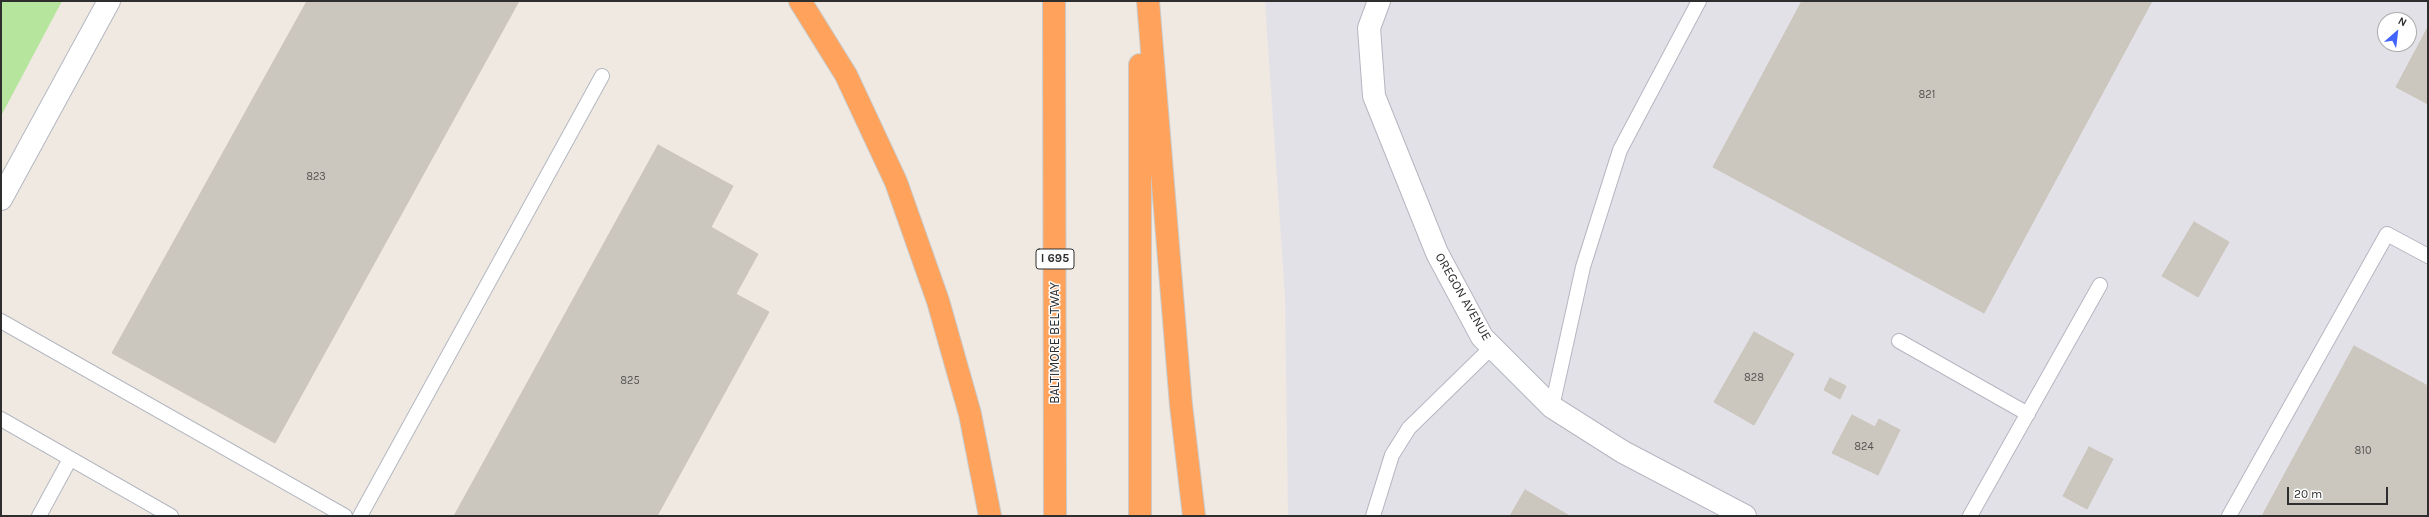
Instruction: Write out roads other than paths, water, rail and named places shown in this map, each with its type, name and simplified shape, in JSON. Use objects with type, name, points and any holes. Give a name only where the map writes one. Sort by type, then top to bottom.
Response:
[{"type":"highway","points":[[800,1],[846,75],[896,182],[938,301],[970,414],[990,516]]},
{"type":"highway","name":"BALTIMORE BELTWAY","points":[[1054,1],[1055,516]]},
{"type":"highway","points":[[1140,1],[1140,516]]},
{"type":"highway","points":[[1148,1],[1181,405],[1194,516]]},
{"type":"street","points":[[1,198],[109,1]]},
{"type":"street","name":"OREGON AVENUE","points":[[1379,1],[1369,28],[1374,96],[1437,253],[1482,337],[1552,408],[1623,452],[1745,516]]},
{"type":"lane","points":[[1552,408],[1583,267],[1620,150],[1699,1]]},
{"type":"lane","points":[[360,516],[602,76]]},
{"type":"lane","points":[[2229,516],[2387,234],[2428,256]]},
{"type":"lane","points":[[1970,516],[2100,285]]},
{"type":"lane","points":[[1,321],[345,516]]},
{"type":"lane","points":[[1899,341],[2028,414]]},
{"type":"lane","points":[[1373,516],[1392,455],[1409,428],[1492,347]]},
{"type":"lane","points":[[1,419],[171,516]]},
{"type":"lane","points":[[38,516],[70,459]]}]
